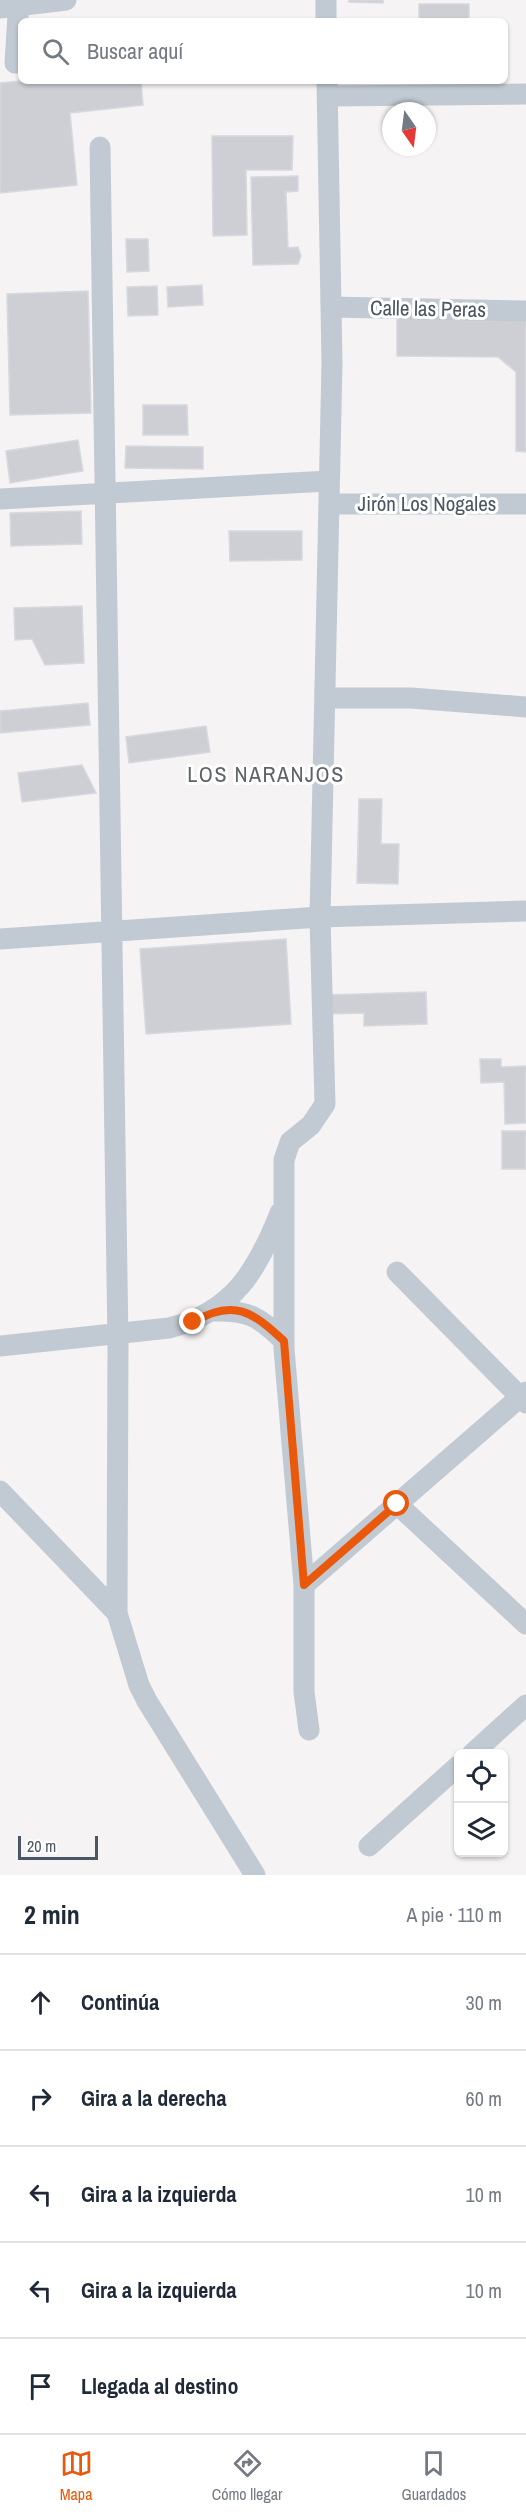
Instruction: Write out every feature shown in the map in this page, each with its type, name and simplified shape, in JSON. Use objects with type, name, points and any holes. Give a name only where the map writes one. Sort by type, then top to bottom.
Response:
[{"type":"street","points":[[15,63],[13,5],[66,0]]},
{"type":"street","points":[[326,0],[326,18]]},
{"type":"street","points":[[309,1730],[304,1692],[304,1585],[284,1341],[284,1160],[290,1142],[311,1125],[325,1104],[320,917],[331,307],[327,88],[526,94]]},
{"type":"street","points":[[100,147],[117,1333],[117,1613],[139,1685],[147,1701],[255,1875]]},
{"type":"street","name":"Calle las Peras","points":[[331,307],[526,311]]},
{"type":"street","points":[[0,500],[329,482]]},
{"type":"street","name":"Jirón Los Nogales","points":[[329,504],[526,504]]},
{"type":"street","points":[[325,698],[411,698],[526,707]]},
{"type":"street","points":[[0,939],[320,917],[526,911]]},
{"type":"street","points":[[0,1346],[169,1328],[193,1322],[212,1311],[240,1288],[264,1253],[284,1204]]},
{"type":"street","points":[[304,1585],[524,1397],[397,1272]]},
{"type":"street","points":[[212,1311],[248,1312],[262,1320],[284,1341]]},
{"type":"street","points":[[0,1491],[117,1613]]},
{"type":"street","points":[[397,1504],[526,1623]]},
{"type":"street","points":[[478,1749],[526,1705]]},
{"type":"street","points":[[369,1846],[454,1770]]},
{"type":"building","points":[[349,0],[383,0],[383,3],[349,2]]},
{"type":"building","points":[[419,4],[469,4],[469,18],[419,18]]},
{"type":"building","points":[[18,81],[18,84],[141,84],[143,105],[70,113],[77,185],[0,193],[0,83]]},
{"type":"building","points":[[212,136],[293,136],[292,170],[246,170],[247,235],[213,236]]},
{"type":"building","points":[[298,176],[298,191],[286,192],[288,248],[298,247],[301,256],[298,264],[253,265],[251,177]]},
{"type":"building","points":[[126,239],[148,239],[149,271],[127,272]]},
{"type":"building","points":[[202,285],[203,305],[168,307],[167,287]]},
{"type":"building","points":[[157,286],[158,315],[128,316],[127,287]]},
{"type":"building","points":[[88,291],[91,413],[10,415],[7,294]]},
{"type":"building","points":[[526,312],[526,452],[516,451],[516,372],[498,357],[397,356],[397,316]]},
{"type":"building","points":[[143,405],[187,405],[188,435],[143,435]]},
{"type":"building","points":[[78,440],[83,471],[10,483],[6,451]]},
{"type":"building","points":[[126,446],[203,447],[203,469],[125,468]]},
{"type":"building","points":[[81,511],[82,544],[11,546],[10,513]]},
{"type":"building","points":[[229,531],[302,531],[302,560],[230,561]]},
{"type":"building","points":[[82,606],[84,663],[45,665],[32,639],[15,640],[14,608]]},
{"type":"building","points":[[88,703],[90,725],[0,733],[0,711]]},
{"type":"building","points":[[206,726],[210,752],[129,763],[126,737]]},
{"type":"building","points":[[82,765],[96,793],[22,802],[18,773]]},
{"type":"building","points":[[359,799],[382,799],[381,844],[399,844],[398,884],[357,883]]},
{"type":"building","points":[[286,939],[291,1024],[146,1034],[140,949]]},
{"type":"building","points":[[426,992],[427,1024],[364,1026],[364,1013],[325,1014],[324,995]]},
{"type":"building","points":[[480,1059],[501,1059],[501,1067],[526,1066],[526,1123],[505,1124],[504,1082],[481,1083]]},
{"type":"building","points":[[502,1131],[526,1131],[526,1169],[502,1169]]},
{"type":"district","name":"LOS NARANJOS","points":[[266,774]]},
{"type":"route","points":[[193,1322],[212,1311],[248,1312],[262,1320],[284,1341],[304,1585],[397,1504]]}]
